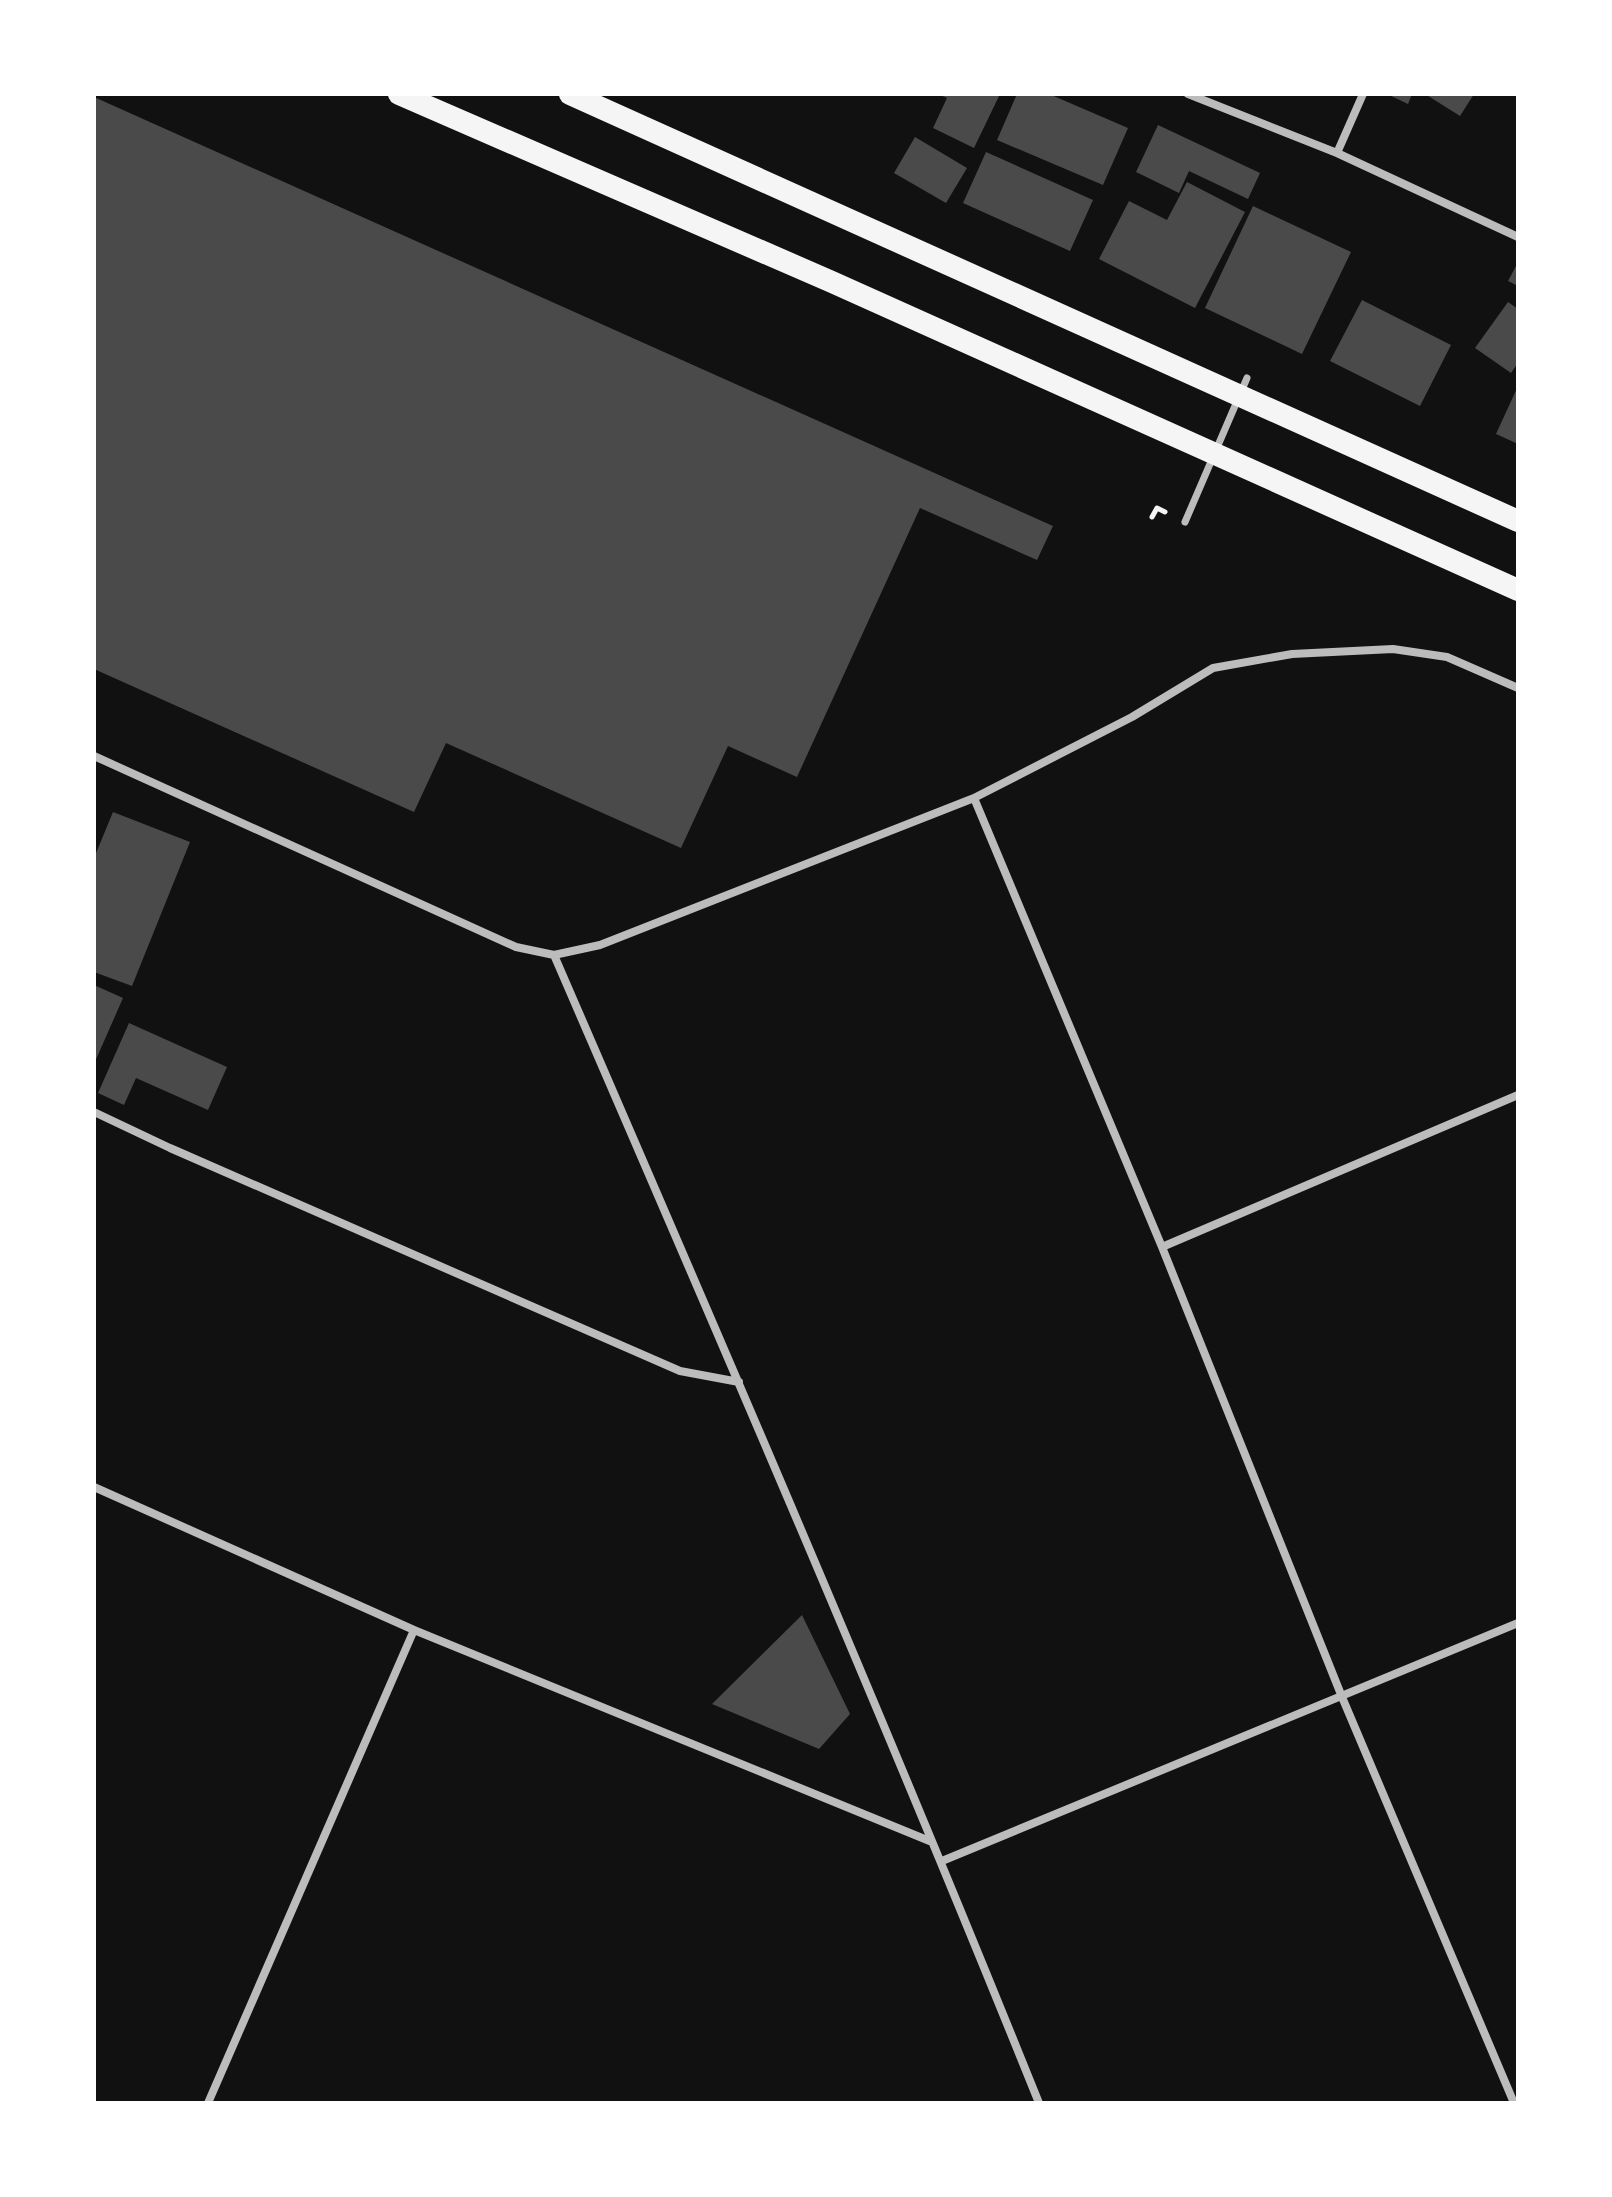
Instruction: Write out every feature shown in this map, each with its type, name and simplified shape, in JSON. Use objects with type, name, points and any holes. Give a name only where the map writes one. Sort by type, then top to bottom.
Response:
[{"type":"highway","points":[[399,94],[817,276],[1518,590]]},
{"type":"highway","points":[[570,94],[1518,521]]},
{"type":"street","points":[[1188,94],[1337,153],[1518,237]]},
{"type":"street","points":[[1337,153],[1363,94]]},
{"type":"street","points":[[1185,522],[1247,378]]},
{"type":"street","points":[[94,756],[516,947],[554,955],[600,945],[974,798],[1132,717],[1213,668],[1292,654],[1393,649],[1447,657],[1518,688]]},
{"type":"street","points":[[974,798],[1162,1247],[1342,1697],[1514,2103]]},
{"type":"street","points":[[554,955],[942,1861],[1039,2103]]},
{"type":"street","points":[[1162,1247],[1518,1095]]},
{"type":"street","points":[[94,1112],[680,1371],[739,1382]]},
{"type":"street","points":[[94,1487],[414,1630],[932,1842]]},
{"type":"street","points":[[942,1861],[1518,1623]]},
{"type":"street","points":[[208,2103],[414,1630]]},
{"type":"building","points":[[938,94],[1000,94],[974,148],[933,128],[947,98]]},
{"type":"building","points":[[1017,94],[1049,94],[1128,128],[1103,185],[997,140]]},
{"type":"building","points":[[1387,94],[1412,94],[1408,104]]},
{"type":"building","points":[[1425,94],[1474,94],[1460,116]]},
{"type":"building","points":[[94,97],[1053,526],[1037,560],[920,508],[797,777],[728,746],[681,848],[446,743],[414,812],[94,669]]},
{"type":"building","points":[[1158,125],[1260,173],[1248,199],[1189,171],[1179,193],[1136,172]]},
{"type":"building","points":[[915,137],[967,168],[946,203],[894,173]]},
{"type":"building","points":[[986,152],[1093,200],[1070,251],[963,203]]},
{"type":"building","points":[[1187,182],[1245,212],[1195,308],[1099,259],[1129,201],[1167,220]]},
{"type":"building","points":[[1253,206],[1351,252],[1302,354],[1205,308]]},
{"type":"building","points":[[1518,267],[1518,286],[1508,281]]},
{"type":"building","points":[[1362,300],[1451,345],[1420,406],[1330,361]]},
{"type":"building","points":[[1508,302],[1518,309],[1518,363],[1511,373],[1475,348]]},
{"type":"building","points":[[1518,386],[1518,444],[1496,434]]},
{"type":"building","points":[[113,812],[190,842],[132,986],[94,972],[94,858]]},
{"type":"building","points":[[94,985],[123,998],[94,1064]]},
{"type":"building","points":[[129,1023],[227,1067],[208,1110],[136,1078],[124,1105],[98,1093]]},
{"type":"building","points":[[802,1615],[850,1714],[819,1749],[712,1704]]}]
